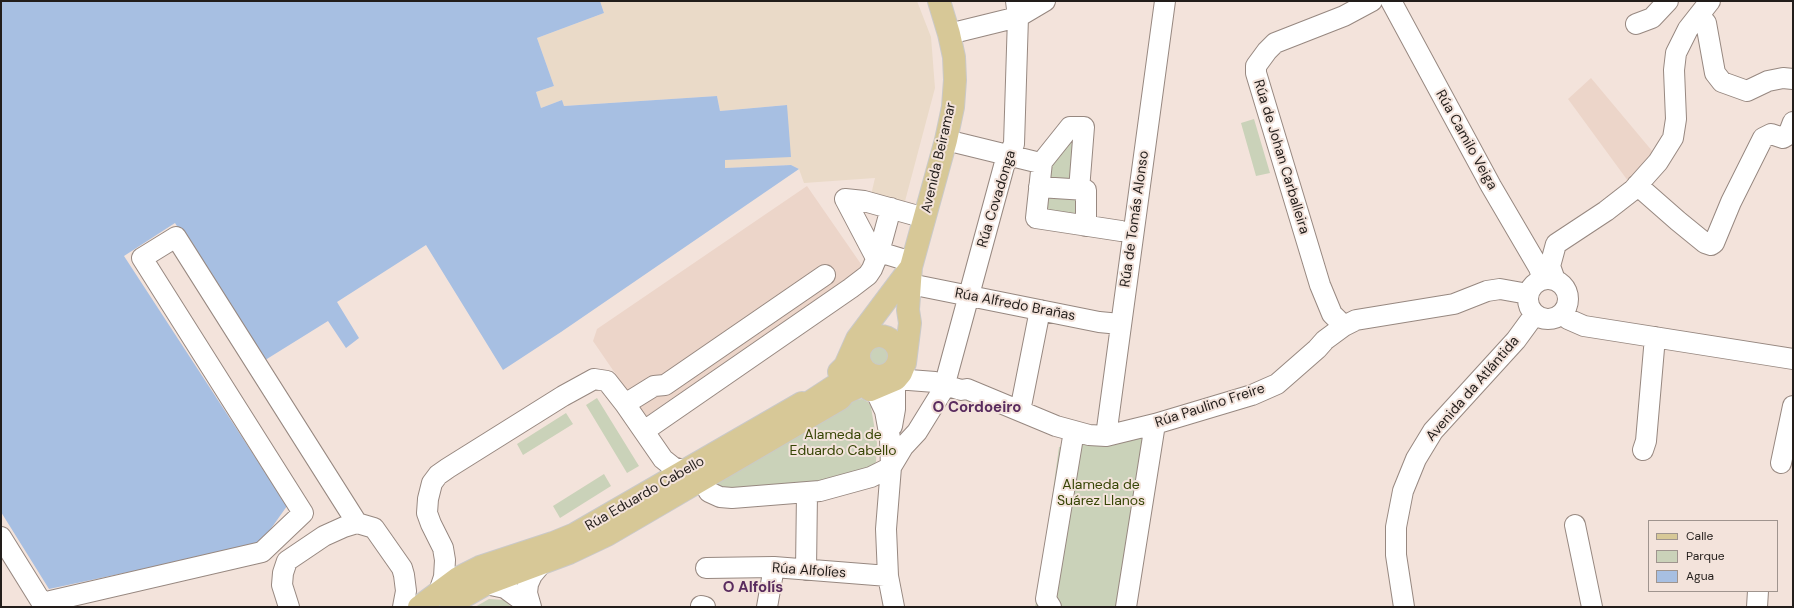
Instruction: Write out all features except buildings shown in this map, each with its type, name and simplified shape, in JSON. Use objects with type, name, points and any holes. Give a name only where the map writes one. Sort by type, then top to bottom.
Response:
[{"type":"main road","name":"Avenida Beiramar","points":[[907,276],[908,310],[884,369],[860,348],[869,339],[907,276],[925,218],[946,140],[955,94],[955,67],[950,34],[939,1]]},
{"type":"main road","points":[[802,403],[804,398],[826,384],[845,366],[857,339],[889,295],[907,276]]},
{"type":"main road","points":[[869,339],[882,336],[888,338],[884,369]]},
{"type":"main road","name":"Rúa Eduardo Cabello","points":[[419,607],[445,599],[463,597],[486,584],[594,542],[802,403],[807,404],[836,386],[884,369]]},
{"type":"main road","name":"Rúa Eduardo Cabello","points":[[445,599],[458,578],[480,567],[553,543],[574,534],[693,476],[840,399],[849,398],[884,369]]},
{"type":"street","points":[[950,34],[1017,9],[1045,1]]},
{"type":"street","name":"Rúa de Tomás Alonso","points":[[1106,436],[1165,1]]},
{"type":"street","name":"Rúa de Johan Carballeira","points":[[1344,326],[1338,323],[1332,314],[1320,285],[1259,81],[1256,66],[1275,43],[1344,16],[1372,1]]},
{"type":"street","name":"Rúa Camilo Veiga","points":[[1391,1],[1491,186],[1539,268],[1549,279]]},
{"type":"street","points":[[1636,24],[1652,18],[1668,1]]},
{"type":"street","points":[[1549,279],[1550,266],[1556,244],[1606,211],[1637,185],[1658,162],[1672,138],[1676,119],[1674,70],[1676,53],[1688,29],[1705,8]]},
{"type":"street","points":[[1705,8],[1706,23],[1715,73],[1722,82],[1747,91],[1768,81],[1783,78],[1793,79]]},
{"type":"street","name":"Rúa Covadonga","points":[[891,467],[903,447],[917,432],[947,380],[1004,166],[1014,144],[1017,9]]},
{"type":"street","points":[[1637,185],[1678,222],[1705,243],[1710,245],[1714,243],[1731,202],[1763,138],[1766,135],[1771,134],[1783,138],[1788,135],[1793,122]]},
{"type":"street","points":[[1079,190],[1084,127],[1070,127],[1042,162],[1036,218],[1121,232]]},
{"type":"street","points":[[946,140],[1009,156],[1042,162]]},
{"type":"street","points":[[1039,187],[1086,190],[1086,226]]},
{"type":"street","points":[[878,255],[845,200],[864,201],[925,218]]},
{"type":"street","points":[[644,431],[868,275],[878,255],[891,208]]},
{"type":"street","points":[[1,537],[43,605],[262,552],[303,513],[142,258],[176,237],[357,524]]},
{"type":"street","name":"Rúa Alfredo Brañas","points":[[878,255],[907,276],[969,295],[1040,310],[1120,324]]},
{"type":"street","points":[[625,404],[654,386],[665,385],[824,275]]},
{"type":"street","points":[[1549,279],[1564,287],[1568,298],[1568,303],[1562,313],[1551,318],[1540,317],[1535,314],[1529,305],[1528,294],[1536,282],[1549,279]]},
{"type":"street","name":"Rúa Paulino Freire","points":[[884,369],[963,383],[967,389],[1020,411],[1074,431],[1089,435],[1106,436],[1155,424],[1252,395],[1276,384],[1317,350],[1325,340],[1344,326],[1356,320],[1454,304],[1486,291],[1500,289],[1528,294]]},
{"type":"street","points":[[1020,411],[1040,310]]},
{"type":"street","points":[[1562,313],[1568,319],[1584,326],[1793,359]]},
{"type":"street","name":"Avenida da Atlántida","points":[[1404,607],[1396,555],[1396,526],[1403,491],[1416,459],[1433,431],[1506,352],[1535,314]]},
{"type":"street","points":[[1643,450],[1646,441],[1655,337]]},
{"type":"street","points":[[884,369],[885,411],[890,438],[891,467],[886,529],[888,576],[894,607]]},
{"type":"street","points":[[445,599],[445,560],[443,548],[427,513],[428,499],[432,483],[438,475],[562,396],[594,379],[607,381],[625,404],[663,459],[673,467],[693,476],[709,492],[720,497],[820,491],[871,477],[891,467]]},
{"type":"street","points":[[1782,463],[1793,406]]},
{"type":"street","points":[[1126,607],[1155,424]]},
{"type":"street","points":[[1051,607],[1046,599],[1074,431]]},
{"type":"street","points":[[806,570],[807,492]]},
{"type":"street","points":[[289,607],[282,585],[282,573],[288,561],[324,536],[344,527],[357,524],[374,528],[402,568],[406,591],[403,607]]},
{"type":"street","points":[[1575,525],[1592,607]]},
{"type":"street","points":[[486,584],[505,588],[531,607],[528,584],[532,575],[542,563]]},
{"type":"street","points":[[767,607],[774,567]]},
{"type":"street","name":"Rúa Alfolíes","points":[[706,568],[774,567],[888,576]]},
{"type":"street","points":[[1757,607],[1758,592]]},
{"type":"shaded area","points":[[600,1],[917,1],[931,37],[935,88],[904,205],[871,195],[875,178],[804,183],[799,169],[791,165],[725,168],[725,160],[787,105],[720,111],[717,96],[564,106],[562,100],[541,108],[536,92],[554,86],[537,38],[604,13]]},
{"type":"shaded area","points":[[1591,78],[1653,152],[1628,181],[1568,99]]},
{"type":"shaded area","points":[[807,186],[863,267],[645,417],[593,341],[597,329]]},
{"type":"green space","points":[[1254,119],[1270,173],[1256,176],[1241,123]]},
{"type":"green space","points":[[1068,136],[1077,136],[1071,183],[1050,181],[1051,163]]},
{"type":"green space","points":[[1047,193],[1078,196],[1078,218],[1045,213]]},
{"type":"green space","points":[[879,341],[885,342],[889,345],[892,349],[892,361],[889,365],[885,368],[879,369],[873,368],[869,365],[866,361],[865,355],[866,349],[869,345],[873,342]]},
{"type":"green space","points":[[597,398],[639,466],[627,473],[586,405]]},
{"type":"green space","name":"Alameda de Eduardo Cabello","points":[[862,399],[868,402],[871,407],[877,443],[876,462],[872,467],[810,485],[716,488],[712,486],[855,400]]},
{"type":"green space","points":[[566,413],[573,424],[523,455],[517,444]]},
{"type":"green space","name":"Alameda de Suárez Llanos","points":[[1160,436],[1129,607],[1035,607],[1041,577],[1059,447]]},
{"type":"green space","points":[[604,474],[611,486],[560,518],[553,506]]},
{"type":"green space","points":[[489,599],[505,600],[511,607],[475,607]]},
{"type":"water","points":[[1,1],[600,1],[604,13],[537,38],[554,86],[536,92],[541,108],[562,100],[564,106],[717,96],[720,111],[787,105],[791,157],[725,160],[725,168],[791,165],[799,169],[503,370],[426,245],[337,302],[359,338],[346,348],[328,321],[262,362],[175,223],[124,256],[287,506],[260,544],[49,589],[1,512]]},
{"type":"district","name":"O Cordoeiro","points":[[977,408]]},
{"type":"district","name":"O Alfolís","points":[[753,588]]}]
